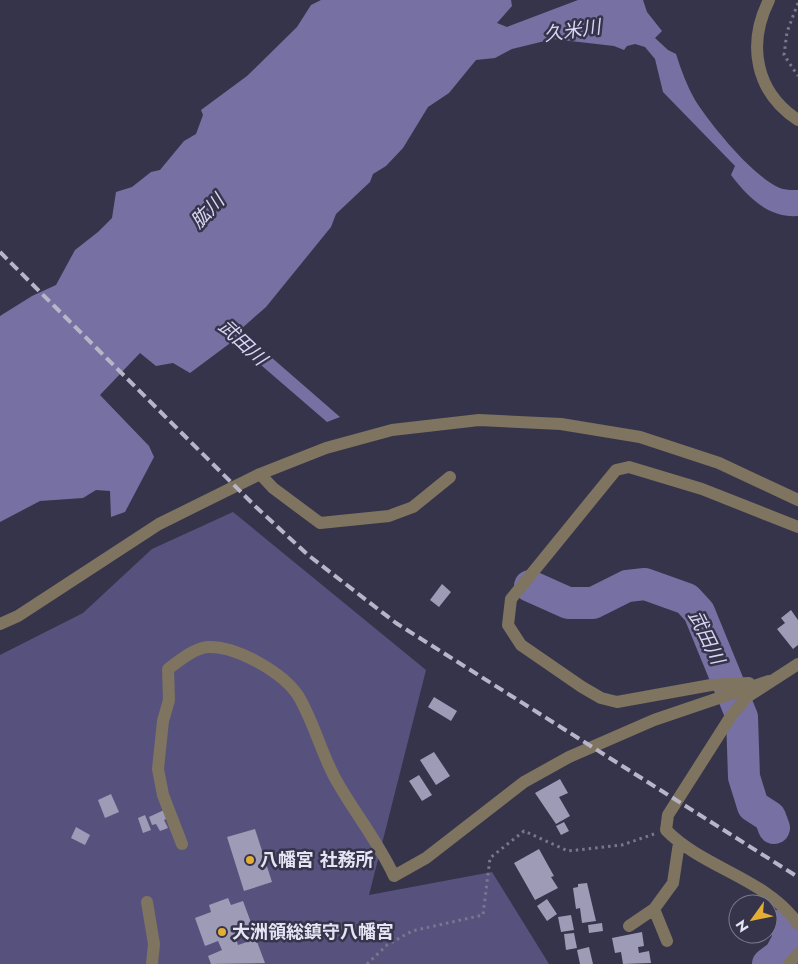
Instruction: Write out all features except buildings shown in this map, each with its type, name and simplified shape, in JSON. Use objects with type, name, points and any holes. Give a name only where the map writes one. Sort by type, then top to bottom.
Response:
[{"type":"street","points":[[769,0],[760,18],[756,52],[766,90],[798,120]]},
{"type":"street","points":[[0,624],[18,616],[159,524],[260,474],[326,448],[392,430],[488,420],[561,424],[640,437],[719,463],[798,500]]},
{"type":"street","points":[[768,681],[711,685],[617,702],[601,698],[521,645],[508,625],[511,598],[616,470],[629,467],[702,489],[798,528]]},
{"type":"street","points":[[260,474],[273,488],[320,523],[389,516],[413,507],[450,477]]},
{"type":"street","points":[[182,844],[162,795],[158,769],[163,721],[168,700],[168,669],[186,656],[207,647],[236,651],[257,662],[276,674],[298,696],[335,777],[386,859],[394,876],[426,858],[524,782],[569,758],[654,720],[768,681]]},
{"type":"street","points":[[798,664],[768,681],[747,697],[731,716],[668,815],[666,830],[679,843],[768,894],[791,914],[798,924]]},
{"type":"street","points":[[629,926],[654,910],[673,883],[679,843]]},
{"type":"street","points":[[147,902],[154,944],[152,964]]},
{"type":"street","points":[[654,910],[667,941]]},
{"type":"street","points":[[789,964],[798,954]]},
{"type":"path","points":[[798,3],[786,32],[784,55],[798,76]]},
{"type":"path","points":[[367,964],[386,945],[412,931],[483,915],[490,858],[524,831],[568,852],[622,845],[666,830]]},
{"type":"shaded area","points":[[233,512],[426,670],[369,895],[492,872],[549,964],[0,964],[0,655],[83,613],[152,549]]},
{"type":"water","points":[[321,0],[511,0],[512,6],[497,23],[507,27],[578,0],[643,0],[647,12],[662,31],[655,38],[668,50],[676,54],[689,89],[702,110],[722,137],[760,175],[783,189],[798,190],[798,216],[777,214],[768,210],[744,191],[731,175],[735,166],[663,92],[655,59],[645,47],[635,44],[627,46],[624,50],[614,46],[553,39],[512,49],[495,58],[476,60],[449,93],[428,107],[403,148],[386,166],[373,174],[370,182],[336,214],[331,227],[266,307],[240,330],[340,417],[327,422],[233,341],[190,373],[173,363],[156,366],[140,353],[100,395],[149,446],[154,457],[125,512],[111,517],[110,491],[96,490],[83,498],[40,501],[0,522],[0,316],[32,296],[56,285],[75,250],[112,218],[116,192],[132,187],[151,172],[160,170],[184,141],[196,134],[203,115],[201,110],[247,76],[297,27],[311,5]]},
{"type":"waterway","name":"武田川","points":[[530,586],[568,603],[593,603],[627,586],[645,584],[687,599],[699,612],[742,717],[744,777],[753,806],[770,817],[774,828]]},
{"type":"waterway","name":"武田川","points":[[768,964],[780,955],[790,936],[784,924]]},
{"type":"railway","points":[[0,252],[256,507],[308,555],[396,623],[798,877]]},
{"type":"place","name":"八幡宮 社務所","points":[[250,860]]},
{"type":"place","name":"大洲領総鎮守八幡宮","points":[[222,932]]},
{"type":"water label","name":"久米川","points":[[572,30]]},
{"type":"water label","name":"肱川","points":[[207,211]]}]
